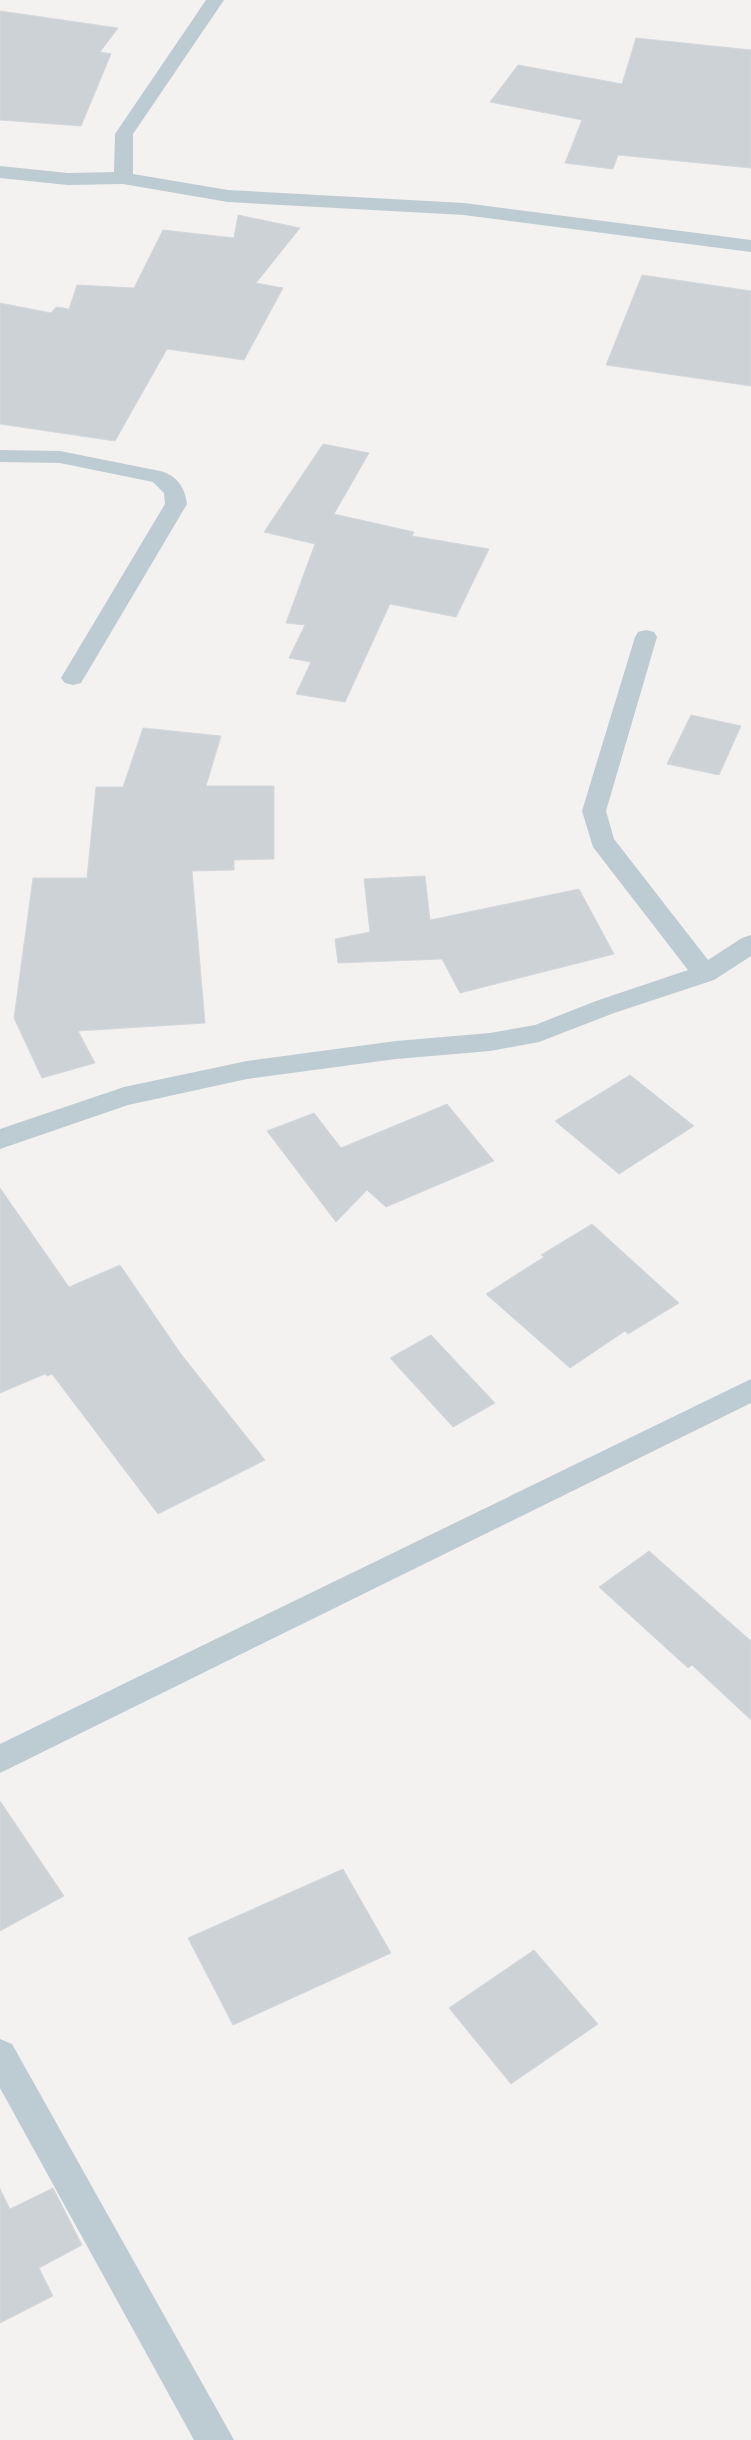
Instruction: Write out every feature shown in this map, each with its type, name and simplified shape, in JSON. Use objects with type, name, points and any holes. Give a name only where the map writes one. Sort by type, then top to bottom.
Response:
[{"type":"street","points":[[123,178],[124,134],[215,0]]},
{"type":"street","points":[[0,172],[68,179],[123,178],[228,196],[464,209],[751,246]]},
{"type":"street","points":[[0,456],[60,457],[160,477],[175,491],[176,504],[73,678]]},
{"type":"street","points":[[646,637],[594,811],[602,841],[705,974]]},
{"type":"street","points":[[0,1140],[124,1096],[246,1070],[396,1050],[490,1042],[539,1033],[606,1007],[705,974],[751,944]]},
{"type":"street","points":[[0,1759],[751,1390]]},
{"type":"street","points":[[0,2055],[215,2440]]},
{"type":"building","points":[[0,11],[118,28],[100,52],[111,54],[81,126],[0,120]]},
{"type":"building","points":[[636,38],[751,50],[751,168],[618,155],[613,169],[565,163],[582,120],[490,102],[518,65],[622,84]]},
{"type":"building","points":[[238,215],[300,228],[256,283],[283,288],[244,360],[167,349],[115,441],[0,424],[0,303],[51,313],[56,307],[69,309],[77,285],[134,288],[163,230],[234,238]]},
{"type":"building","points":[[642,275],[751,291],[751,386],[606,365]]},
{"type":"building","points":[[323,444],[369,453],[334,514],[414,532],[412,536],[489,549],[456,617],[390,604],[345,702],[296,694],[311,662],[289,658],[305,625],[286,623],[315,544],[264,532]]},
{"type":"building","points":[[691,715],[741,726],[719,775],[667,764]]},
{"type":"building","points":[[143,728],[221,736],[206,786],[274,786],[274,859],[234,860],[234,870],[192,871],[205,1023],[78,1031],[95,1063],[42,1078],[14,1018],[33,878],[87,878],[96,787],[123,787]]},
{"type":"building","points":[[425,876],[430,920],[579,889],[614,954],[460,993],[442,959],[338,963],[335,939],[370,932],[364,879]]},
{"type":"building","points":[[630,1075],[694,1126],[619,1174],[555,1121]]},
{"type":"building","points":[[447,1104],[494,1161],[386,1207],[367,1190],[336,1222],[267,1131],[314,1113],[341,1148]]},
{"type":"building","points":[[0,1188],[69,1287],[120,1265],[181,1354],[265,1460],[158,1514],[52,1374],[47,1376],[45,1374],[0,1393]]},
{"type":"building","points":[[592,1224],[679,1303],[628,1334],[625,1331],[570,1368],[486,1294],[544,1257],[541,1255]]},
{"type":"building","points":[[431,1335],[495,1403],[453,1427],[390,1358]]},
{"type":"building","points":[[649,1551],[751,1641],[751,1720],[692,1665],[688,1668],[599,1587]]},
{"type":"building","points":[[0,1801],[64,1896],[0,1931]]},
{"type":"building","points":[[343,1869],[391,1953],[233,2025],[188,1938]]},
{"type":"building","points":[[534,1950],[598,2024],[511,2084],[449,2008]]},
{"type":"building","points":[[53,2188],[82,2245],[39,2268],[53,2296],[0,2323],[0,2189],[10,2209]]}]
